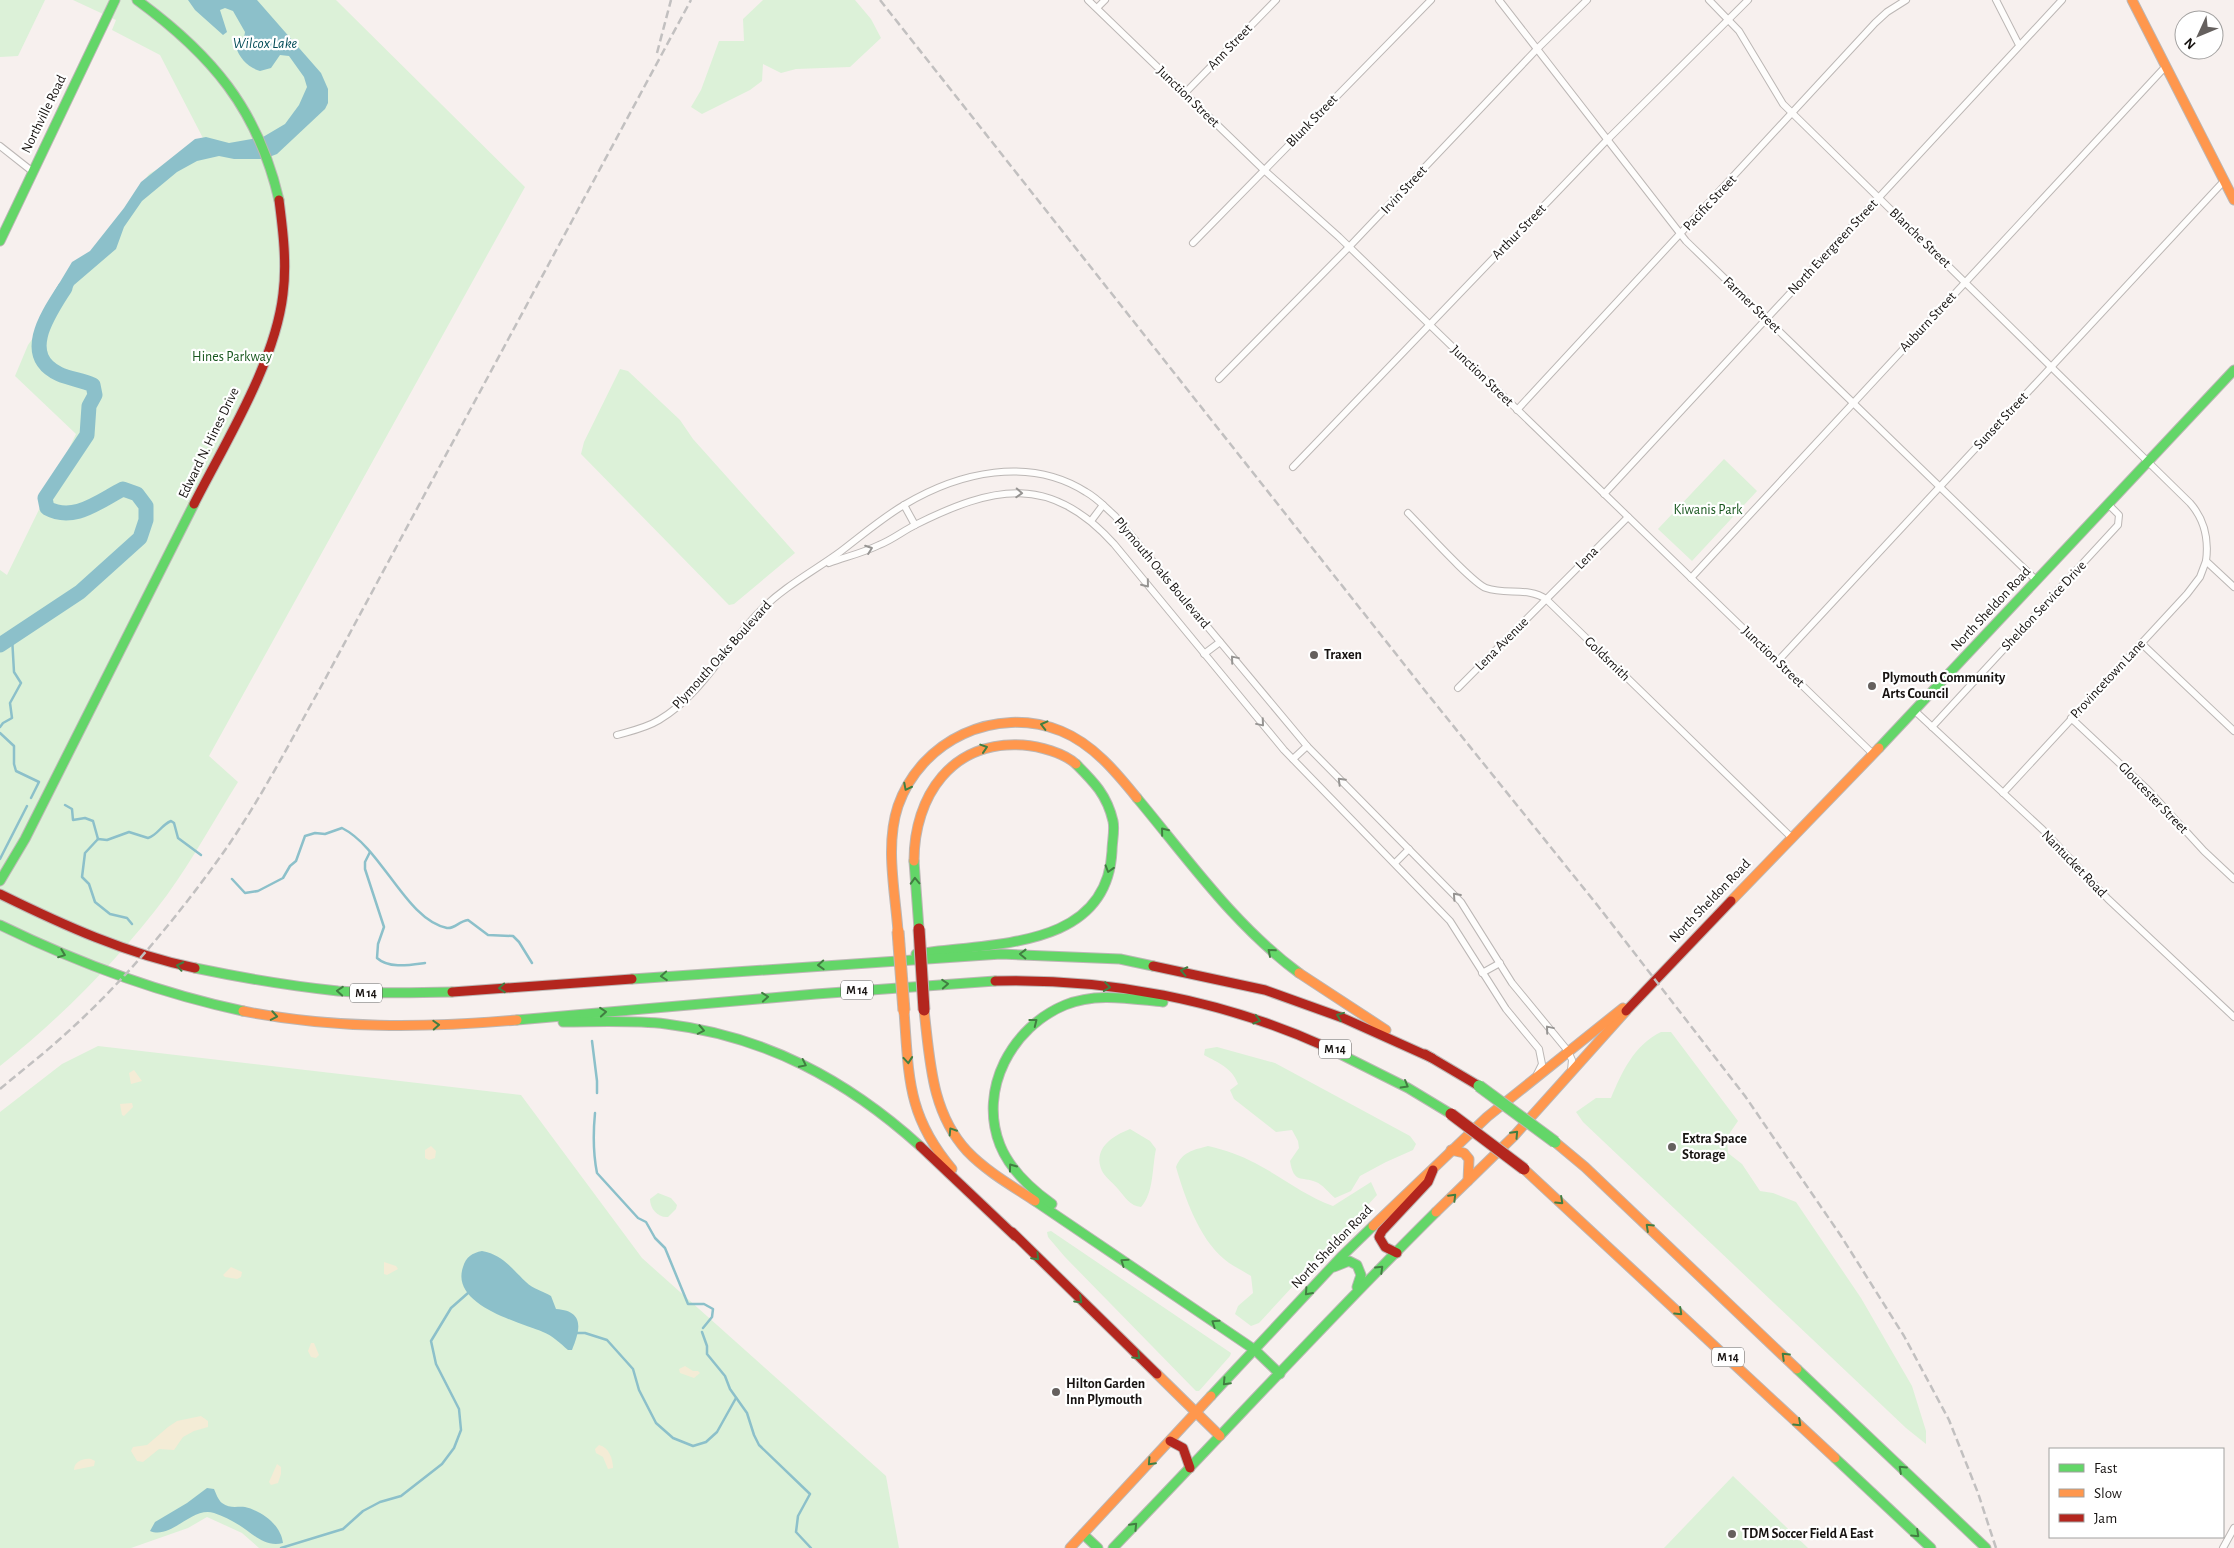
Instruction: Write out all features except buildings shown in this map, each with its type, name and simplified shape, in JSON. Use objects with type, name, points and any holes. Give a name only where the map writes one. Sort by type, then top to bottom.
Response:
[{"type":"main road","name":"Northville Road","points":[[0,240],[115,0]]},
{"type":"main road","name":"Edward N. Hines Drive","points":[[0,881],[25,839],[217,461],[265,361],[275,334],[284,284],[280,210],[268,160],[239,98],[206,56],[170,23],[137,0]]},
{"type":"main road","points":[[2132,0],[2234,200]]},
{"type":"main road","name":"North Sheldon Road","points":[[1113,1548],[1280,1374],[1353,1294],[1397,1253],[1514,1136],[1571,1070],[1641,994],[1915,711],[2234,370]]},
{"type":"main road","points":[[1015,1236],[941,1157],[924,1130],[913,1104],[909,1086],[893,862],[895,825],[904,792],[917,770],[936,750],[950,740],[982,725],[1010,721],[1047,726],[1073,736],[1098,755],[1120,778],[1232,914],[1272,953],[1310,982],[1432,1058]]},
{"type":"main road","points":[[870,963],[935,950],[1028,941],[1060,929],[1080,916],[1096,898],[1106,879],[1114,848],[1113,827],[1107,806],[1092,779],[1063,755],[1048,748],[1028,744],[1006,743],[986,747],[966,756],[949,768],[929,794],[918,822],[915,846],[919,930],[924,1010],[932,1079],[939,1107],[957,1139],[992,1172],[1255,1350],[1280,1374]]},
{"type":"main road","name":"M 14","points":[[0,894],[72,929],[164,962],[251,980],[339,991],[382,994],[455,992],[767,968],[1000,954],[1120,959],[1265,990],[1343,1018],[1432,1058],[1479,1086],[1555,1142],[1592,1173],[1986,1548]]},
{"type":"main road","name":"M 14","points":[[0,925],[48,949],[113,974],[226,1007],[302,1021],[352,1025],[410,1026],[502,1021],[783,995],[994,982],[1086,984],[1148,993],[1210,1006],[1271,1024],[1342,1052],[1410,1087],[1486,1139],[1524,1169],[1931,1548]]},
{"type":"main road","name":"North Sheldon Road","points":[[1070,1548],[1327,1271],[1434,1166],[1535,1078],[1641,994]]},
{"type":"main road","points":[[1101,1246],[1030,1187],[1007,1160],[995,1131],[994,1104],[996,1082],[1004,1060],[1016,1039],[1032,1023],[1053,1010],[1075,1001],[1112,998],[1210,1006]]},
{"type":"main road","points":[[502,1021],[666,1024],[730,1036],[792,1059],[826,1076],[874,1108],[1015,1236],[1220,1436]]},
{"type":"main road","points":[[1451,1150],[1464,1153],[1469,1159],[1468,1181]]},
{"type":"main road","points":[[1397,1253],[1385,1247],[1379,1237],[1382,1231],[1428,1182],[1434,1166]]},
{"type":"main road","points":[[1327,1271],[1348,1261],[1357,1265],[1361,1275],[1353,1294]]},
{"type":"main road","points":[[1170,1441],[1180,1444],[1185,1448],[1190,1468]]},
{"type":"main road","points":[[1083,1534],[1098,1548]]},
{"type":"street","name":"Junction Street","points":[[1088,0],[1264,170],[1349,247],[1873,754]]},
{"type":"street","points":[[1097,8],[1105,0]]},
{"type":"street","name":"Ann Street","points":[[1185,93],[1276,0]]},
{"type":"street","name":"Blunk Street","points":[[1194,243],[1431,0]]},
{"type":"street","name":"Farmer Street","points":[[1499,0],[1681,234],[2038,581]]},
{"type":"street","name":"Irvin Street","points":[[1219,379],[1349,247],[1537,49],[1587,0]]},
{"type":"street","name":"Blanche Street","points":[[1709,0],[1739,31],[1783,104],[2190,503],[2199,515],[2207,538],[2206,561]]},
{"type":"street","name":"Arthur Street","points":[[1293,467],[1607,140],[1748,0]]},
{"type":"street","name":"Pacific Street","points":[[1517,410],[1793,114],[1875,23],[1887,12],[1906,0]]},
{"type":"street","points":[[1996,0],[2019,45]]},
{"type":"street","name":"North Evergreen Street","points":[[1604,494],[2062,0]]},
{"type":"street","name":"Auburn Street","points":[[1691,578],[2166,66]]},
{"type":"street","points":[[0,146],[33,172]]},
{"type":"street","name":"Sunset Street","points":[[1777,662],[2224,181]]},
{"type":"street","name":"Plymouth Oaks Boulevard","points":[[617,735],[642,728],[671,712],[700,684],[742,630],[763,608],[792,583],[823,565],[904,505],[961,478],[1010,470],[1050,476],[1087,492],[1125,526],[1307,746],[1461,902],[1525,1000],[1568,1051]]},
{"type":"street","name":"Plymouth Oaks Boulevard","points":[[823,565],[880,545],[915,525],[971,500],[1010,493],[1031,494],[1054,500],[1090,521],[1114,544],[1293,759],[1450,921],[1506,1009],[1539,1049],[1542,1064],[1535,1078]]},
{"type":"street","name":"Sheldon Service Drive","points":[[1932,727],[2118,526],[2119,515],[2109,504]]},
{"type":"street","points":[[904,505],[915,525]]},
{"type":"street","name":"Plymouth Oaks Boulevard","points":[[1090,521],[1103,505]]},
{"type":"street","name":"Goldsmith","points":[[1408,513],[1482,586],[1501,591],[1539,594],[1546,599],[1792,838]]},
{"type":"street","name":"Lena","points":[[1546,599],[1628,517]]},
{"type":"street","points":[[2206,561],[2234,587]]},
{"type":"street","name":"Provincetown Lane","points":[[2003,793],[2187,594],[2200,577],[2206,561]]},
{"type":"street","name":"Lena Avenue","points":[[1458,688],[1546,599]]},
{"type":"street","name":"Plymouth Oaks Boulevard","points":[[1204,654],[1220,642]]},
{"type":"street","points":[[2141,643],[2234,731]]},
{"type":"street","name":"Nantucket Road","points":[[1915,711],[2043,830],[2115,906],[2234,1017]]},
{"type":"street","name":"Gloucester Street","points":[[2071,718],[2148,790],[2204,851],[2234,879]]},
{"type":"street","points":[[1293,759],[1307,746]]},
{"type":"street","points":[[1395,863],[1409,849]]},
{"type":"street","points":[[1482,973],[1500,963]]},
{"type":"street","points":[[1568,1051],[1572,1060],[1571,1070]]},
{"type":"street","points":[[2223,1548],[2234,1528]]},
{"type":"green space","points":[[0,0],[45,0],[18,56],[0,57]]},
{"type":"green space","name":"Hines Parkway","points":[[73,0],[336,0],[525,187],[209,756],[238,782],[177,881],[130,941],[68,1007],[0,1066],[0,570],[7,575],[76,434],[15,376],[28,345],[149,174],[205,142],[160,55],[112,30],[116,20]]},
{"type":"green space","points":[[763,0],[855,0],[871,19],[881,38],[850,67],[796,69],[781,73],[763,64],[762,81],[750,90],[702,114],[691,107],[701,90],[719,41],[744,41],[743,19]]},
{"type":"green space","points":[[620,369],[628,371],[680,420],[693,439],[795,553],[734,604],[729,605],[581,454],[584,442]]},
{"type":"green space","name":"Kiwanis Park","points":[[1724,459],[1757,491],[1692,561],[1658,529]]},
{"type":"green space","points":[[1661,1032],[1671,1032],[1738,1121],[1727,1137],[1728,1153],[1742,1164],[1760,1191],[1773,1193],[1796,1202],[1861,1298],[1912,1386],[1926,1431],[1926,1444],[1906,1428],[1583,1122],[1576,1112],[1596,1098],[1611,1098],[1625,1069],[1636,1052],[1643,1044]]},
{"type":"green space","points":[[98,1046],[521,1095],[642,1258],[886,1476],[899,1548],[259,1548],[242,1533],[207,1517],[188,1528],[131,1548],[0,1548],[0,1112],[62,1064]]},
{"type":"green space","points":[[1217,1047],[1275,1063],[1410,1136],[1416,1144],[1413,1150],[1360,1176],[1351,1191],[1335,1198],[1318,1183],[1299,1178],[1294,1173],[1290,1161],[1299,1148],[1298,1141],[1292,1130],[1276,1132],[1234,1099],[1230,1090],[1238,1084],[1235,1078],[1224,1066],[1204,1055],[1205,1049]]},
{"type":"green space","points":[[1130,1129],[1150,1141],[1156,1149],[1148,1195],[1141,1207],[1134,1205],[1125,1198],[1103,1173],[1100,1163],[1100,1156],[1106,1144],[1117,1135]]},
{"type":"green space","points":[[1208,1146],[1249,1160],[1313,1197],[1333,1206],[1371,1182],[1377,1195],[1259,1323],[1251,1326],[1235,1314],[1238,1306],[1253,1293],[1251,1276],[1230,1264],[1207,1240],[1194,1217],[1176,1167],[1185,1155],[1193,1150]]},
{"type":"green space","points":[[658,1193],[671,1198],[677,1205],[676,1209],[668,1217],[661,1216],[651,1206],[650,1199]]},
{"type":"green space","points":[[1051,1231],[1231,1353],[1230,1356],[1199,1391],[1196,1391],[1065,1257],[1048,1237],[1047,1232]]},
{"type":"green space","points":[[1733,1476],[1808,1548],[1664,1548]]},
{"type":"sand","points":[[134,1070],[142,1081],[131,1084],[129,1073]]},
{"type":"sand","points":[[132,1103],[133,1107],[124,1116],[122,1115],[120,1104]]},
{"type":"sand","points":[[431,1146],[436,1151],[435,1158],[429,1160],[425,1158],[425,1150]]},
{"type":"sand","points":[[384,1262],[396,1266],[398,1269],[387,1275],[384,1274]]},
{"type":"sand","points":[[231,1267],[242,1272],[241,1277],[237,1279],[223,1275]]},
{"type":"sand","points":[[311,1343],[314,1343],[319,1355],[316,1358],[311,1357],[308,1351]]},
{"type":"sand","points":[[685,1366],[700,1373],[694,1378],[680,1373],[679,1369]]},
{"type":"sand","points":[[201,1416],[208,1421],[208,1427],[183,1437],[174,1450],[159,1449],[143,1462],[137,1461],[131,1451],[133,1447],[147,1445],[177,1421]]},
{"type":"sand","points":[[599,1445],[610,1454],[613,1468],[608,1469],[603,1457],[596,1453],[595,1449]]},
{"type":"sand","points":[[91,1459],[95,1461],[94,1466],[74,1470],[76,1464],[80,1461]]},
{"type":"sand","points":[[277,1464],[281,1467],[281,1474],[278,1483],[271,1485],[269,1482]]},
{"type":"water","name":"Wilcox Lake","points":[[188,0],[257,0],[321,73],[328,89],[328,103],[325,109],[277,154],[264,159],[234,159],[219,156],[197,161],[177,172],[142,201],[124,227],[116,249],[74,285],[68,296],[55,304],[54,292],[72,262],[90,251],[124,208],[141,182],[195,139],[206,137],[229,143],[263,137],[285,124],[299,105],[307,87],[304,77],[289,56],[280,55],[271,68],[260,71],[252,68],[245,62],[239,55],[236,47],[244,38],[245,32],[233,11],[225,8],[220,10],[227,32],[223,35],[195,10]]},
{"type":"water","points":[[482,1251],[501,1259],[529,1284],[551,1296],[556,1309],[565,1310],[576,1317],[578,1328],[572,1350],[568,1350],[546,1333],[504,1317],[476,1302],[467,1292],[462,1280],[463,1267],[470,1256]]},
{"type":"water","points":[[207,1488],[214,1489],[219,1500],[225,1505],[245,1507],[264,1515],[279,1530],[283,1543],[265,1542],[227,1518],[206,1512],[198,1514],[166,1531],[158,1533],[150,1531],[155,1522],[187,1503]]},
{"type":"waterway","points":[[0,645],[80,592],[140,538],[146,520],[146,506],[137,494],[123,489],[77,512],[57,512],[47,508],[45,498],[87,435],[89,406],[95,395],[93,385],[59,374],[47,366],[41,356],[39,345],[41,333],[52,309],[65,288]]},
{"type":"waterway","points":[[0,727],[12,718],[10,703],[21,683],[14,672],[12,637]]},
{"type":"waterway","points":[[0,733],[14,746],[16,771],[39,782],[31,798]]},
{"type":"waterway","points":[[65,805],[72,809],[73,820],[85,818],[93,821],[98,839]]},
{"type":"waterway","points":[[0,859],[27,806]]},
{"type":"waterway","points":[[98,839],[107,840],[129,832],[148,838],[171,821],[174,823],[178,838],[201,855]]},
{"type":"waterway","points":[[232,879],[245,893],[258,891],[283,878],[290,866],[296,861],[305,836],[315,833],[325,834],[342,828],[370,851],[406,898],[432,922],[450,928],[468,920],[488,935],[513,936],[532,963]]},
{"type":"waterway","points":[[98,839],[85,853],[82,877],[89,884],[95,902],[110,914],[127,918],[132,924]]},
{"type":"waterway","points":[[370,852],[365,862],[365,869],[384,927],[378,944],[377,958],[387,964],[394,965],[425,963]]},
{"type":"waterway","points":[[592,1041],[597,1093]]},
{"type":"waterway","points":[[595,1113],[594,1143],[597,1173],[638,1218],[646,1222],[655,1238],[665,1248],[688,1304],[704,1304],[713,1309],[712,1317],[703,1328]]},
{"type":"waterway","points":[[281,1548],[343,1529],[363,1511],[380,1502],[401,1496],[442,1464],[454,1448],[461,1430],[459,1409],[436,1364],[431,1341],[451,1308],[468,1293]]},
{"type":"waterway","points":[[702,1332],[707,1346],[707,1354],[725,1376],[730,1389],[747,1413],[759,1445],[810,1494],[798,1516],[796,1532],[811,1548]]},
{"type":"waterway","points":[[577,1333],[585,1333],[607,1340],[633,1369],[639,1390],[656,1423],[673,1438],[693,1446],[706,1442],[717,1432],[736,1398]]},
{"type":"railway","points":[[657,53],[671,0]]},
{"type":"railway","points":[[0,1089],[84,1017],[127,973],[186,902],[223,853],[250,812],[323,683],[691,0]]},
{"type":"railway","points":[[880,0],[1426,692],[1598,906],[1745,1096],[1841,1236],[1904,1336],[1949,1420],[1978,1493],[1996,1548]]},
{"type":"traffic: fast","points":[[0,241],[115,0]]},
{"type":"traffic: fast","points":[[137,0],[187,41],[228,86],[258,138],[270,167],[279,200]]},
{"type":"traffic: fast","points":[[1879,748],[2234,370]]},
{"type":"traffic: fast","points":[[0,881],[25,839],[194,504]]},
{"type":"traffic: fast","points":[[916,954],[1008,943],[1039,936],[1067,925],[1089,908],[1105,884],[1112,851],[1114,825],[1103,796],[1094,783],[1076,764]]},
{"type":"traffic: fast","points":[[1137,798],[1233,913],[1253,934],[1299,973]]},
{"type":"traffic: fast","points":[[914,861],[919,929]]},
{"type":"traffic: fast","points":[[0,925],[59,952],[119,976],[211,1004],[243,1011]]},
{"type":"traffic: fast","points":[[632,979],[1001,954],[1120,959],[1153,966]]},
{"type":"traffic: fast","points":[[195,968],[302,987],[338,991],[381,993],[452,992]]},
{"type":"traffic: fast","points":[[517,1020],[816,994],[995,981]]},
{"type":"traffic: fast","points":[[1052,1204],[1036,1192],[1015,1171],[1000,1145],[994,1124],[993,1103],[997,1082],[1004,1062],[1015,1044],[1029,1028],[1046,1015],[1065,1005],[1077,1001],[1101,998],[1126,998],[1163,1002]]},
{"type":"traffic: fast","points":[[563,1022],[666,1024],[702,1030],[771,1050],[834,1082],[892,1122],[920,1146]]},
{"type":"traffic: fast","points":[[1324,1046],[1408,1088],[1451,1114]]},
{"type":"traffic: fast","points":[[1479,1086],[1555,1142]]},
{"type":"traffic: fast","points":[[1035,1201],[1255,1350],[1280,1374]]},
{"type":"traffic: fast","points":[[1113,1548],[1436,1212]]},
{"type":"traffic: fast","points":[[1211,1396],[1341,1257],[1373,1226]]},
{"type":"traffic: fast","points":[[1334,1267],[1349,1261],[1357,1265],[1361,1275],[1357,1287]]},
{"type":"traffic: fast","points":[[1797,1369],[1986,1548]]},
{"type":"traffic: fast","points":[[1835,1458],[1931,1548]]},
{"type":"traffic: fast","points":[[1083,1534],[1098,1548]]},
{"type":"traffic: slow","points":[[2132,0],[2234,200]]},
{"type":"traffic: slow","points":[[898,931],[891,852],[894,821],[898,806],[909,783],[924,763],[942,746],[963,734],[986,726],[1011,722],[1036,724],[1061,731],[1094,751],[1137,798]]},
{"type":"traffic: slow","points":[[914,861],[916,837],[921,815],[930,794],[942,777],[957,762],[976,752],[998,746],[1023,745],[1051,751],[1076,764]]},
{"type":"traffic: slow","points":[[1731,901],[1879,748]]},
{"type":"traffic: slow","points":[[898,931],[904,1011]]},
{"type":"traffic: slow","points":[[1299,973],[1386,1030]]},
{"type":"traffic: slow","points":[[1373,1226],[1487,1117],[1623,1008]]},
{"type":"traffic: slow","points":[[924,1010],[934,1085],[946,1120],[955,1136],[982,1165],[1035,1201]]},
{"type":"traffic: slow","points":[[243,1011],[277,1017],[345,1024],[414,1025],[517,1020]]},
{"type":"traffic: slow","points":[[904,1011],[907,1056],[918,1113],[937,1150],[952,1169]]},
{"type":"traffic: slow","points":[[1436,1212],[1514,1136],[1626,1011]]},
{"type":"traffic: slow","points":[[1555,1142],[1585,1167],[1797,1369]]},
{"type":"traffic: slow","points":[[1451,1150],[1464,1153],[1469,1159],[1468,1181]]},
{"type":"traffic: slow","points":[[1524,1169],[1835,1458]]},
{"type":"traffic: slow","points":[[1157,1374],[1220,1436]]},
{"type":"traffic: slow","points":[[1070,1548],[1211,1396]]},
{"type":"traffic: jam","points":[[194,504],[248,401],[260,374],[278,320],[285,271],[279,200]]},
{"type":"traffic: jam","points":[[0,894],[47,917],[120,947],[195,968]]},
{"type":"traffic: jam","points":[[1626,1011],[1731,901]]},
{"type":"traffic: jam","points":[[919,929],[924,1010]]},
{"type":"traffic: jam","points":[[1153,966],[1265,990],[1343,1018],[1432,1058]]},
{"type":"traffic: jam","points":[[452,992],[632,979]]},
{"type":"traffic: jam","points":[[995,981],[1079,983],[1163,995],[1205,1004],[1245,1016],[1324,1046]]},
{"type":"traffic: jam","points":[[1425,1054],[1479,1086]]},
{"type":"traffic: jam","points":[[1451,1114],[1524,1169]]},
{"type":"traffic: jam","points":[[920,1146],[1015,1236]]},
{"type":"traffic: jam","points":[[1397,1253],[1385,1247],[1379,1237],[1382,1231],[1428,1182],[1433,1170]]},
{"type":"traffic: jam","points":[[1012,1232],[1157,1374]]},
{"type":"traffic: jam","points":[[1170,1441],[1183,1448],[1190,1468]]},
{"type":"place","name":"Traxen","points":[[1314,655]]},
{"type":"place","name":"Plymouth Community Arts Council","points":[[1872,686]]},
{"type":"place","name":"Extra Space Storage","points":[[1672,1147]]},
{"type":"place","name":"Hilton Garden Inn Plymouth","points":[[1056,1392]]},
{"type":"place","name":"TDM Soccer Field A East","points":[[1732,1534]]}]
